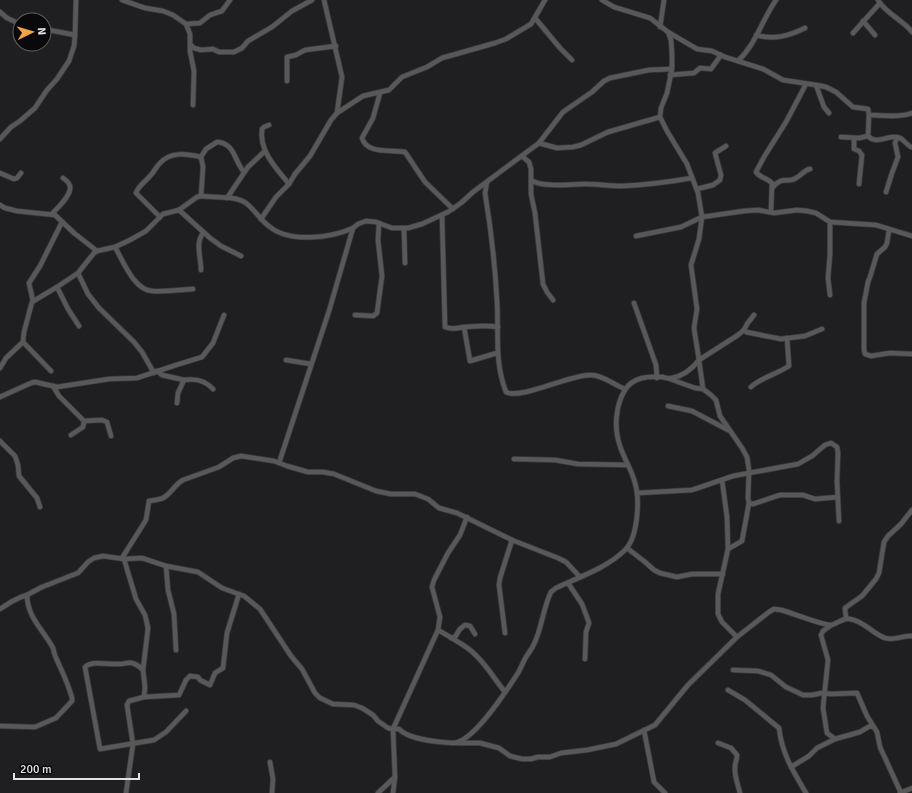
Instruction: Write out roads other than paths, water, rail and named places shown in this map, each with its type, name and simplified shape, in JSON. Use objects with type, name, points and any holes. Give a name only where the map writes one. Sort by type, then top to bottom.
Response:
[{"type":"street","points":[[0,139],[6,132],[35,108],[47,90],[57,79],[72,54],[75,35],[76,0]]},
{"type":"street","points":[[122,0],[145,8],[163,11],[173,15],[186,24],[189,30],[194,78],[193,105]]},
{"type":"street","points":[[186,24],[200,23],[210,15],[222,11],[230,0]]},
{"type":"street","points":[[191,45],[194,48],[201,50],[213,49],[219,52],[234,52],[242,48],[248,41],[272,27],[292,11],[312,0]]},
{"type":"street","points":[[324,0],[336,46],[342,77],[337,113]]},
{"type":"street","points":[[261,219],[276,197],[289,184],[310,156],[331,120],[337,113],[363,96],[389,90],[397,81],[406,75],[427,67],[442,58],[502,41],[528,26],[535,18],[545,0]]},
{"type":"street","points":[[603,0],[614,7],[650,18],[660,27],[696,49],[712,50],[721,55],[763,69],[783,80],[806,84],[816,84],[836,92],[852,107],[868,109],[868,136]]},
{"type":"street","points":[[660,27],[664,0]]},
{"type":"street","points":[[738,61],[746,53],[776,0]]},
{"type":"street","points":[[853,33],[879,2],[901,20],[912,32]]},
{"type":"street","points":[[0,12],[12,20]]},
{"type":"street","points":[[535,18],[572,60]]},
{"type":"street","points":[[863,21],[874,35]]},
{"type":"street","points":[[756,35],[765,37],[784,37],[806,28]]},
{"type":"street","points":[[52,31],[75,35]]},
{"type":"street","points":[[668,32],[672,54],[672,69],[667,93],[661,108],[660,117],[667,131],[685,158],[697,189],[702,217],[691,265],[697,309],[694,328],[703,388],[716,400],[720,416],[745,453],[749,465],[749,503],[742,541],[728,549]]},
{"type":"street","points":[[287,80],[287,57],[296,55],[305,50],[336,46]]},
{"type":"street","points":[[670,75],[694,73],[700,68],[711,69],[721,55]]},
{"type":"street","points":[[0,368],[6,358],[23,342],[30,305],[34,301],[78,273],[97,251],[115,247],[146,231],[160,217],[168,212],[179,210],[197,197],[227,198],[245,203],[273,230],[294,236],[320,236],[343,232],[366,221],[379,223],[392,228],[404,229],[413,227],[453,209],[486,182],[523,157],[539,143],[563,112],[577,103],[605,80],[649,70],[672,69]]},
{"type":"street","points":[[771,212],[772,183],[769,180],[759,176],[756,172],[786,122],[806,84]]},
{"type":"street","points":[[816,84],[824,107],[829,114]]},
{"type":"street","points":[[380,93],[372,118],[362,138],[364,142],[368,146],[378,150],[405,152],[425,182],[453,209]]},
{"type":"street","points":[[869,115],[886,116],[912,114]]},
{"type":"street","points":[[539,143],[557,148],[572,147],[581,145],[608,132],[660,117]]},
{"type":"street","points":[[269,125],[264,127],[262,131],[265,151],[289,184]]},
{"type":"street","points":[[0,129],[6,132]]},
{"type":"street","points":[[868,136],[872,140],[900,138],[911,147]]},
{"type":"street","points":[[841,137],[854,138],[868,136]]},
{"type":"street","points":[[854,138],[854,149],[859,151],[862,156],[858,184]]},
{"type":"street","points":[[886,192],[898,157],[895,143],[897,138]]},
{"type":"street","points":[[201,196],[203,167],[201,157],[204,151],[217,142],[221,142],[229,147],[240,168],[244,172]]},
{"type":"street","points":[[697,189],[713,185],[720,180],[721,175],[715,153],[726,146]]},
{"type":"street","points":[[227,198],[244,172],[259,155],[265,151]]},
{"type":"street","points":[[160,217],[136,192],[137,189],[151,175],[160,163],[171,156],[185,154],[201,157]]},
{"type":"street","points":[[523,157],[529,162],[531,194],[535,213],[543,284],[553,300]]},
{"type":"street","points":[[772,187],[782,180],[793,180],[806,169],[810,168]]},
{"type":"street","points":[[0,173],[14,179],[21,173]]},
{"type":"street","points":[[52,214],[65,199],[70,190],[69,184],[63,178]]},
{"type":"street","points":[[531,180],[536,183],[559,185],[588,184],[623,186],[692,178]]},
{"type":"street","points":[[486,182],[485,193],[495,276],[498,327],[497,353],[506,392],[511,394],[536,389],[582,376],[592,375],[625,389]]},
{"type":"street","points":[[0,205],[17,211],[52,214],[97,251]]},
{"type":"street","points":[[179,210],[203,233],[221,246],[241,256]]},
{"type":"street","points":[[636,236],[681,227],[702,217],[744,210],[771,212],[807,211],[816,213],[830,222],[876,225],[912,236]]},
{"type":"street","points":[[442,215],[445,327],[454,329],[464,327],[498,327]]},
{"type":"street","points":[[34,301],[29,284],[40,266],[62,222]]},
{"type":"street","points":[[830,222],[828,278],[830,295]]},
{"type":"street","points":[[355,315],[373,316],[377,313],[382,276],[378,240],[379,223]]},
{"type":"street","points":[[279,463],[342,267],[353,228]]},
{"type":"street","points":[[404,229],[405,263]]},
{"type":"street","points":[[889,230],[887,243],[885,247],[877,254],[868,282],[864,303],[864,350],[865,354],[869,356],[890,353],[912,354]]},
{"type":"street","points":[[202,270],[198,246],[203,233]]},
{"type":"street","points":[[115,247],[132,277],[144,288],[151,291],[193,289]]},
{"type":"street","points":[[78,273],[88,294],[99,308],[134,342],[156,372],[162,375],[184,380],[196,378],[204,381],[213,389]]},
{"type":"street","points":[[57,287],[68,309],[79,326]]},
{"type":"street","points":[[634,303],[656,364],[657,378]]},
{"type":"street","points":[[0,397],[31,383],[61,386],[109,379],[137,378],[202,357],[214,343],[224,315]]},
{"type":"street","points":[[458,743],[472,734],[484,721],[519,672],[525,658],[534,646],[551,592],[615,559],[627,548],[636,529],[637,493],[634,477],[620,446],[617,426],[618,406],[625,389],[635,380],[644,377],[670,378],[680,376],[689,370],[699,360],[738,335],[744,330],[754,315]]},
{"type":"street","points":[[464,327],[470,360],[497,353]]},
{"type":"street","points":[[744,330],[746,332],[780,339],[805,336],[822,329]]},
{"type":"street","points":[[750,386],[789,366],[786,338]]},
{"type":"street","points":[[23,342],[51,371]]},
{"type":"street","points":[[286,360],[310,364]]},
{"type":"street","points":[[670,378],[695,388],[703,388]]},
{"type":"street","points":[[177,403],[178,393],[184,380]]},
{"type":"street","points":[[53,386],[59,396],[84,421],[107,422],[111,436]]},
{"type":"street","points":[[668,406],[692,411],[730,430]]},
{"type":"street","points":[[71,435],[83,428],[84,421]]},
{"type":"street","points":[[0,441],[14,456],[18,465],[19,476],[37,498],[40,507]]},
{"type":"street","points":[[637,493],[692,490],[743,474],[750,474],[803,462],[825,444],[831,443],[838,449],[839,521]]},
{"type":"street","points":[[144,697],[145,687],[143,670],[148,628],[145,615],[136,599],[123,559],[146,520],[149,501],[162,499],[180,482],[219,467],[238,457],[269,460],[308,472],[327,472],[340,475],[376,491],[391,494],[415,494],[428,499],[439,508],[454,512],[512,540],[566,562],[580,577]]},
{"type":"street","points":[[514,459],[555,460],[578,464],[628,465]]},
{"type":"street","points":[[722,480],[727,517],[728,549],[718,594],[718,614],[722,622],[737,637]]},
{"type":"street","points":[[749,503],[753,504],[780,495],[802,495],[815,499],[838,497]]},
{"type":"street","points":[[846,618],[846,608],[867,591],[879,573],[884,542],[912,510]]},
{"type":"street","points":[[392,793],[395,777],[393,730],[438,630],[440,617],[432,586],[434,580],[448,553],[460,535],[466,518]]},
{"type":"street","points":[[504,634],[499,585],[512,540]]},
{"type":"street","points":[[627,548],[654,570],[660,573],[677,577],[692,574],[723,574]]},
{"type":"street","points":[[0,609],[42,587],[78,573],[88,562],[94,558],[102,556],[123,559],[142,558],[166,566],[198,572],[222,588],[239,594],[254,602],[291,656],[302,669],[315,693],[328,702],[354,705],[362,708],[384,725],[393,730],[399,729],[405,735],[412,737],[458,743],[480,743],[499,748],[510,756],[531,760],[538,757],[550,757],[561,753],[587,750],[616,744],[655,726],[688,685],[737,637],[757,620],[774,609],[830,626]]},
{"type":"street","points":[[166,566],[168,590],[174,614],[176,650]]},
{"type":"street","points":[[568,582],[582,604],[589,623],[586,632],[585,659]]},
{"type":"street","points":[[126,793],[133,744],[127,705],[128,702],[144,697],[179,695],[186,680],[190,676],[198,677],[210,685],[215,674],[223,668],[227,633],[239,594]]},
{"type":"street","points":[[0,726],[35,727],[56,718],[72,700],[67,681],[53,648],[37,625],[27,596]]},
{"type":"street","points":[[835,739],[827,733],[823,708],[828,660],[821,635],[823,631],[846,618],[855,620],[885,638],[894,640],[912,636]]},
{"type":"street","points":[[451,638],[455,637],[460,629],[465,625],[470,626],[475,634]]},
{"type":"street","points":[[438,630],[464,645],[481,661],[505,692]]},
{"type":"street","points":[[143,670],[134,663],[130,662],[87,665],[84,669],[100,749],[154,740],[166,732],[186,711]]},
{"type":"street","points":[[733,670],[758,670],[771,675],[786,687],[803,695],[822,693],[857,693],[877,732],[882,751],[901,793],[912,788]]},
{"type":"street","points":[[728,690],[745,700],[779,728],[780,738],[791,767],[806,793]]},
{"type":"street","points":[[791,767],[810,756],[817,748],[835,739],[860,732],[870,726],[873,726]]},
{"type":"street","points":[[644,730],[654,782],[665,793]]},
{"type":"street","points":[[718,743],[731,748],[737,754],[735,771],[740,793]]},
{"type":"street","points":[[270,762],[273,779],[272,793]]},
{"type":"street","points":[[378,793],[395,777]]}]
